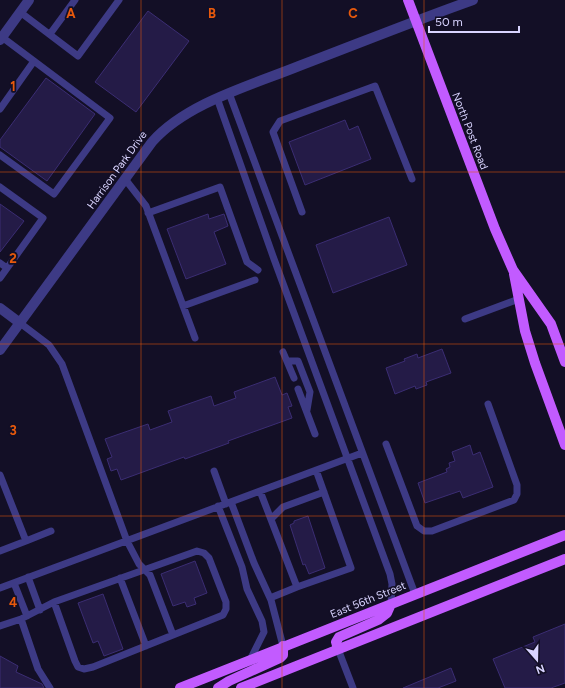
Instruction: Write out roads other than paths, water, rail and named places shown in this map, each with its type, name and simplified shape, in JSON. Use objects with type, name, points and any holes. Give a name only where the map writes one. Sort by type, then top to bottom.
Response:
[{"type":"main road","name":"North Post Road","points":[[408,0],[495,229],[513,270],[550,324],[565,362]]},
{"type":"main road","name":"North Post Road","points":[[513,270],[525,331],[565,445]]},
{"type":"main road","name":"East 56th Street","points":[[180,688],[565,535]]},
{"type":"main road","points":[[242,688],[565,559]]},
{"type":"main road","points":[[338,649],[336,642],[339,637],[378,620],[387,613],[391,604]]},
{"type":"main road","points":[[218,688],[230,681],[276,661],[283,655],[283,646]]},
{"type":"street","points":[[1,39],[29,0]]},
{"type":"street","name":"Harrison Park Drive","points":[[0,350],[159,134],[184,114],[229,93],[472,0]]},
{"type":"street","points":[[0,308],[20,323]]},
{"type":"lane","points":[[50,34],[75,0]]},
{"type":"lane","points":[[20,12],[78,56],[119,0]]},
{"type":"lane","points":[[0,155],[54,194],[110,118],[34,61],[1,39]]},
{"type":"lane","points":[[0,109],[34,61]]},
{"type":"lane","points":[[302,212],[273,132],[280,121],[375,86],[412,179]]},
{"type":"lane","points":[[229,93],[415,594]]},
{"type":"lane","points":[[217,98],[245,179],[390,574],[392,584],[391,604]]},
{"type":"lane","points":[[125,179],[146,206],[195,338]]},
{"type":"lane","points":[[0,187],[42,218],[0,278]]},
{"type":"lane","points":[[148,213],[220,187],[247,262],[258,270]]},
{"type":"lane","points":[[0,263],[7,268]]},
{"type":"lane","points":[[183,306],[255,280]]},
{"type":"lane","points":[[465,319],[519,299]]},
{"type":"lane","points":[[20,323],[49,345],[62,364],[127,541],[143,570],[150,575],[173,635]]},
{"type":"lane","points":[[283,352],[294,378]]},
{"type":"lane","points":[[287,361],[298,361],[310,392],[307,410]]},
{"type":"lane","points":[[298,389],[315,434]]},
{"type":"lane","points":[[386,444],[417,526],[424,531],[432,531],[514,500],[517,485],[488,404]]},
{"type":"lane","points":[[0,588],[362,453]]},
{"type":"lane","points":[[270,598],[351,568],[316,470]]},
{"type":"lane","points":[[214,471],[270,598],[283,646]]},
{"type":"lane","points":[[0,475],[26,541]]},
{"type":"lane","points":[[260,491],[272,519],[297,588]]},
{"type":"lane","points":[[272,519],[283,507],[324,492]]},
{"type":"lane","points":[[218,506],[242,567],[247,589],[262,621],[264,632],[250,660]]},
{"type":"lane","points":[[0,551],[51,531]]},
{"type":"lane","points":[[0,626],[40,610],[54,602],[197,551],[204,553],[209,558],[226,602],[226,609],[223,616],[93,667],[84,669],[78,667],[54,602]]},
{"type":"lane","points":[[28,577],[40,610]]},
{"type":"lane","points":[[120,578],[146,646]]},
{"type":"lane","points":[[14,583],[38,670],[50,688]]},
{"type":"lane","points":[[338,649],[353,688]]}]
